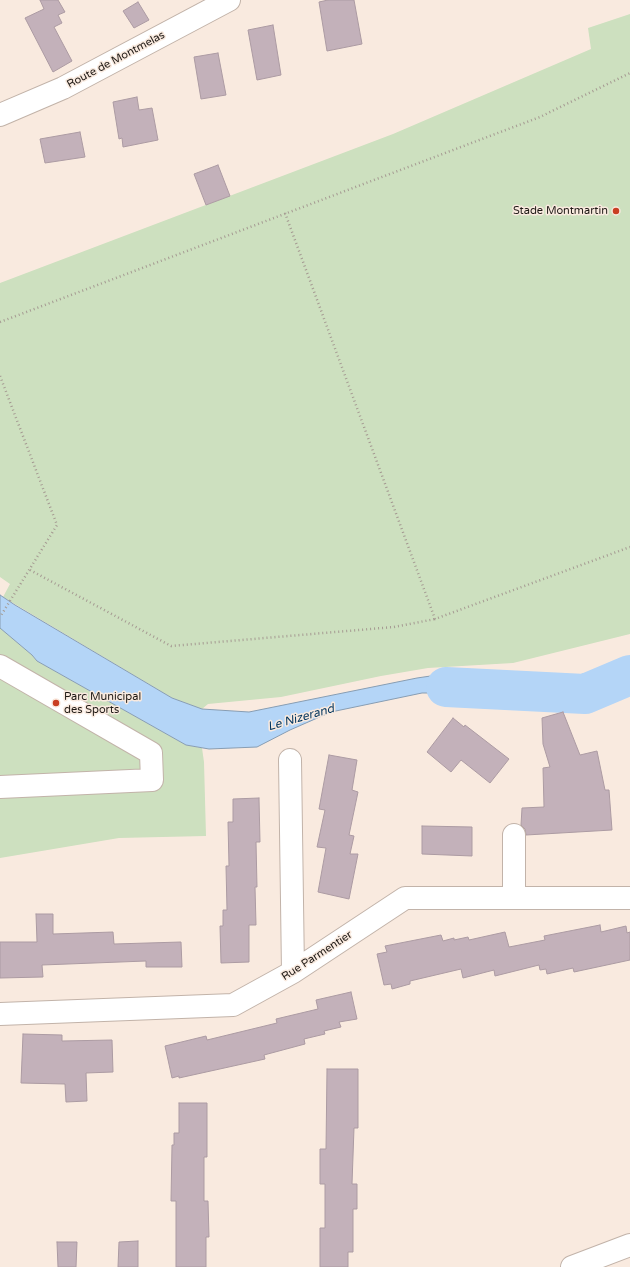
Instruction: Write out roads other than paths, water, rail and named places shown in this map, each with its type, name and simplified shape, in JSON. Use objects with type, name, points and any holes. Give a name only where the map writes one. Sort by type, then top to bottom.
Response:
[{"type":"street","name":"Route de Montmelas","points":[[0,115],[63,88],[229,0]]},
{"type":"street","points":[[0,666],[151,753],[152,780],[0,788]]},
{"type":"street","points":[[290,760],[293,972]]},
{"type":"street","points":[[514,835],[514,898]]},
{"type":"street","name":"Rue Parmentier","points":[[0,1014],[233,1005],[293,972],[405,898],[630,898]]},
{"type":"street","points":[[572,1267],[630,1245]]},
{"type":"water","points":[[0,595],[172,698],[202,709],[249,712],[417,678],[444,674],[471,675],[502,679],[501,700],[493,701],[443,693],[422,693],[331,712],[290,730],[257,747],[209,749],[186,745],[37,661],[0,628]]},
{"type":"water","points":[[630,670],[630,683],[584,697],[514,701],[516,680],[573,688],[605,681]]},
{"type":"waterway","name":"Le Nizerand","points":[[446,687],[585,694],[630,675]]},
{"type":"place","name":"Stade Montmartin","points":[[616,211]]},
{"type":"place","name":"Parc Municipal des Sports","points":[[56,703]]}]
